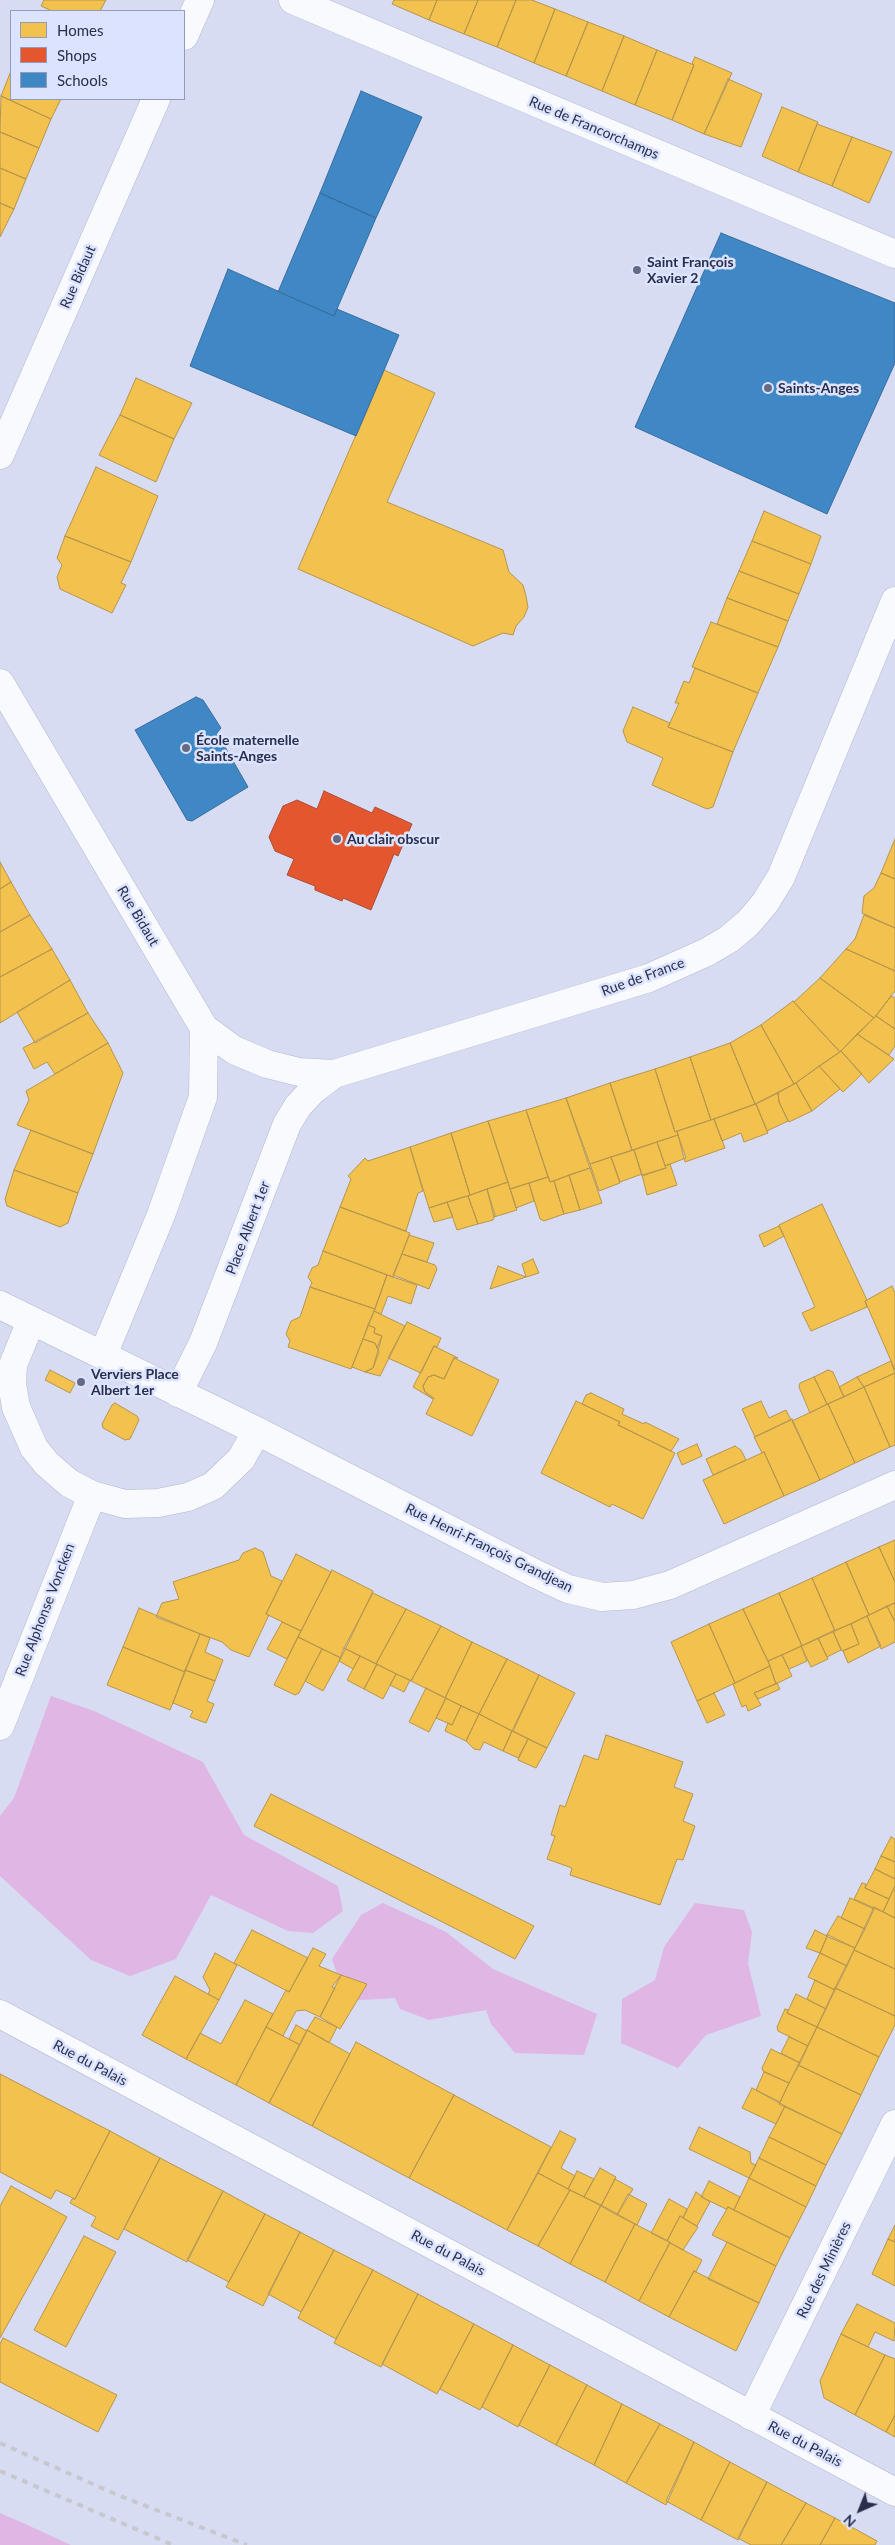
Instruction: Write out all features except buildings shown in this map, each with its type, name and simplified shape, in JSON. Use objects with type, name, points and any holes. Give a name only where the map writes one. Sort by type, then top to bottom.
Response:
[{"type":"street","points":[[185,34],[200,0]]},
{"type":"street","name":"Rue de Francorchamps","points":[[293,0],[895,254]]},
{"type":"street","name":"Rue Bidaut","points":[[0,455],[156,100]]},
{"type":"street","name":"Rue de France","points":[[334,1074],[649,978],[707,952],[729,939],[748,923],[765,903],[781,877],[895,601]]},
{"type":"street","name":"Rue Bidaut","points":[[0,683],[204,1028],[234,1050],[267,1064],[299,1072],[334,1074]]},
{"type":"street","points":[[103,1355],[161,1215],[204,1097],[204,1028]]},
{"type":"street","name":"Place Albert 1er","points":[[178,1393],[206,1334],[287,1124],[298,1106],[313,1090],[334,1074]]},
{"type":"street","points":[[0,1306],[103,1355],[257,1431],[241,1459],[213,1486],[188,1497],[158,1503],[125,1504],[92,1495],[69,1483],[47,1464],[34,1448],[16,1407],[12,1384],[13,1365],[31,1321]]},
{"type":"street","name":"Rue Henri-François Grandjean","points":[[257,1431],[536,1574],[568,1589],[602,1597],[633,1595],[670,1586],[895,1485]]},
{"type":"street","name":"Rue Alphonse Voncken","points":[[0,1726],[92,1495]]},
{"type":"street","name":"Rue du Palais","points":[[0,2014],[670,2370],[751,2416],[895,2492]]},
{"type":"street","name":"Rue des Minières","points":[[751,2416],[895,2124]]},
{"type":"shaded area","points":[[51,1696],[94,1711],[203,1762],[244,1835],[338,1886],[343,1911],[313,1933],[288,1931],[211,1895],[176,1959],[130,1976],[91,1960],[0,1876],[0,1816],[14,1798]]},
{"type":"shaded area","points":[[383,1903],[446,1932],[493,1969],[597,2014],[584,2055],[515,2053],[491,2024],[486,2010],[429,2020],[400,2009],[395,1998],[346,2001],[332,1959],[361,1915]]},
{"type":"shaded area","points":[[695,1903],[744,1910],[752,1932],[748,1963],[761,2016],[706,2035],[678,2068],[621,2043],[622,1999],[655,1980],[664,1947]]},
{"type":"shaded area","points":[[0,2513],[23,2523],[71,2545],[0,2545]]},
{"type":"railway","points":[[0,2443],[120,2496],[247,2545]]},
{"type":"railway","points":[[0,2471],[173,2545]]},
{"type":"place","name":"Saint François Xavier 2","points":[[637,270]]},
{"type":"place","name":"Saints-Anges","points":[[768,388]]},
{"type":"place","name":"École maternelle Saints-Anges","points":[[186,748]]},
{"type":"place","name":"Au clair obscur","points":[[337,839]]},
{"type":"place","name":"Verviers Place Albert 1er","points":[[81,1382]]}]
